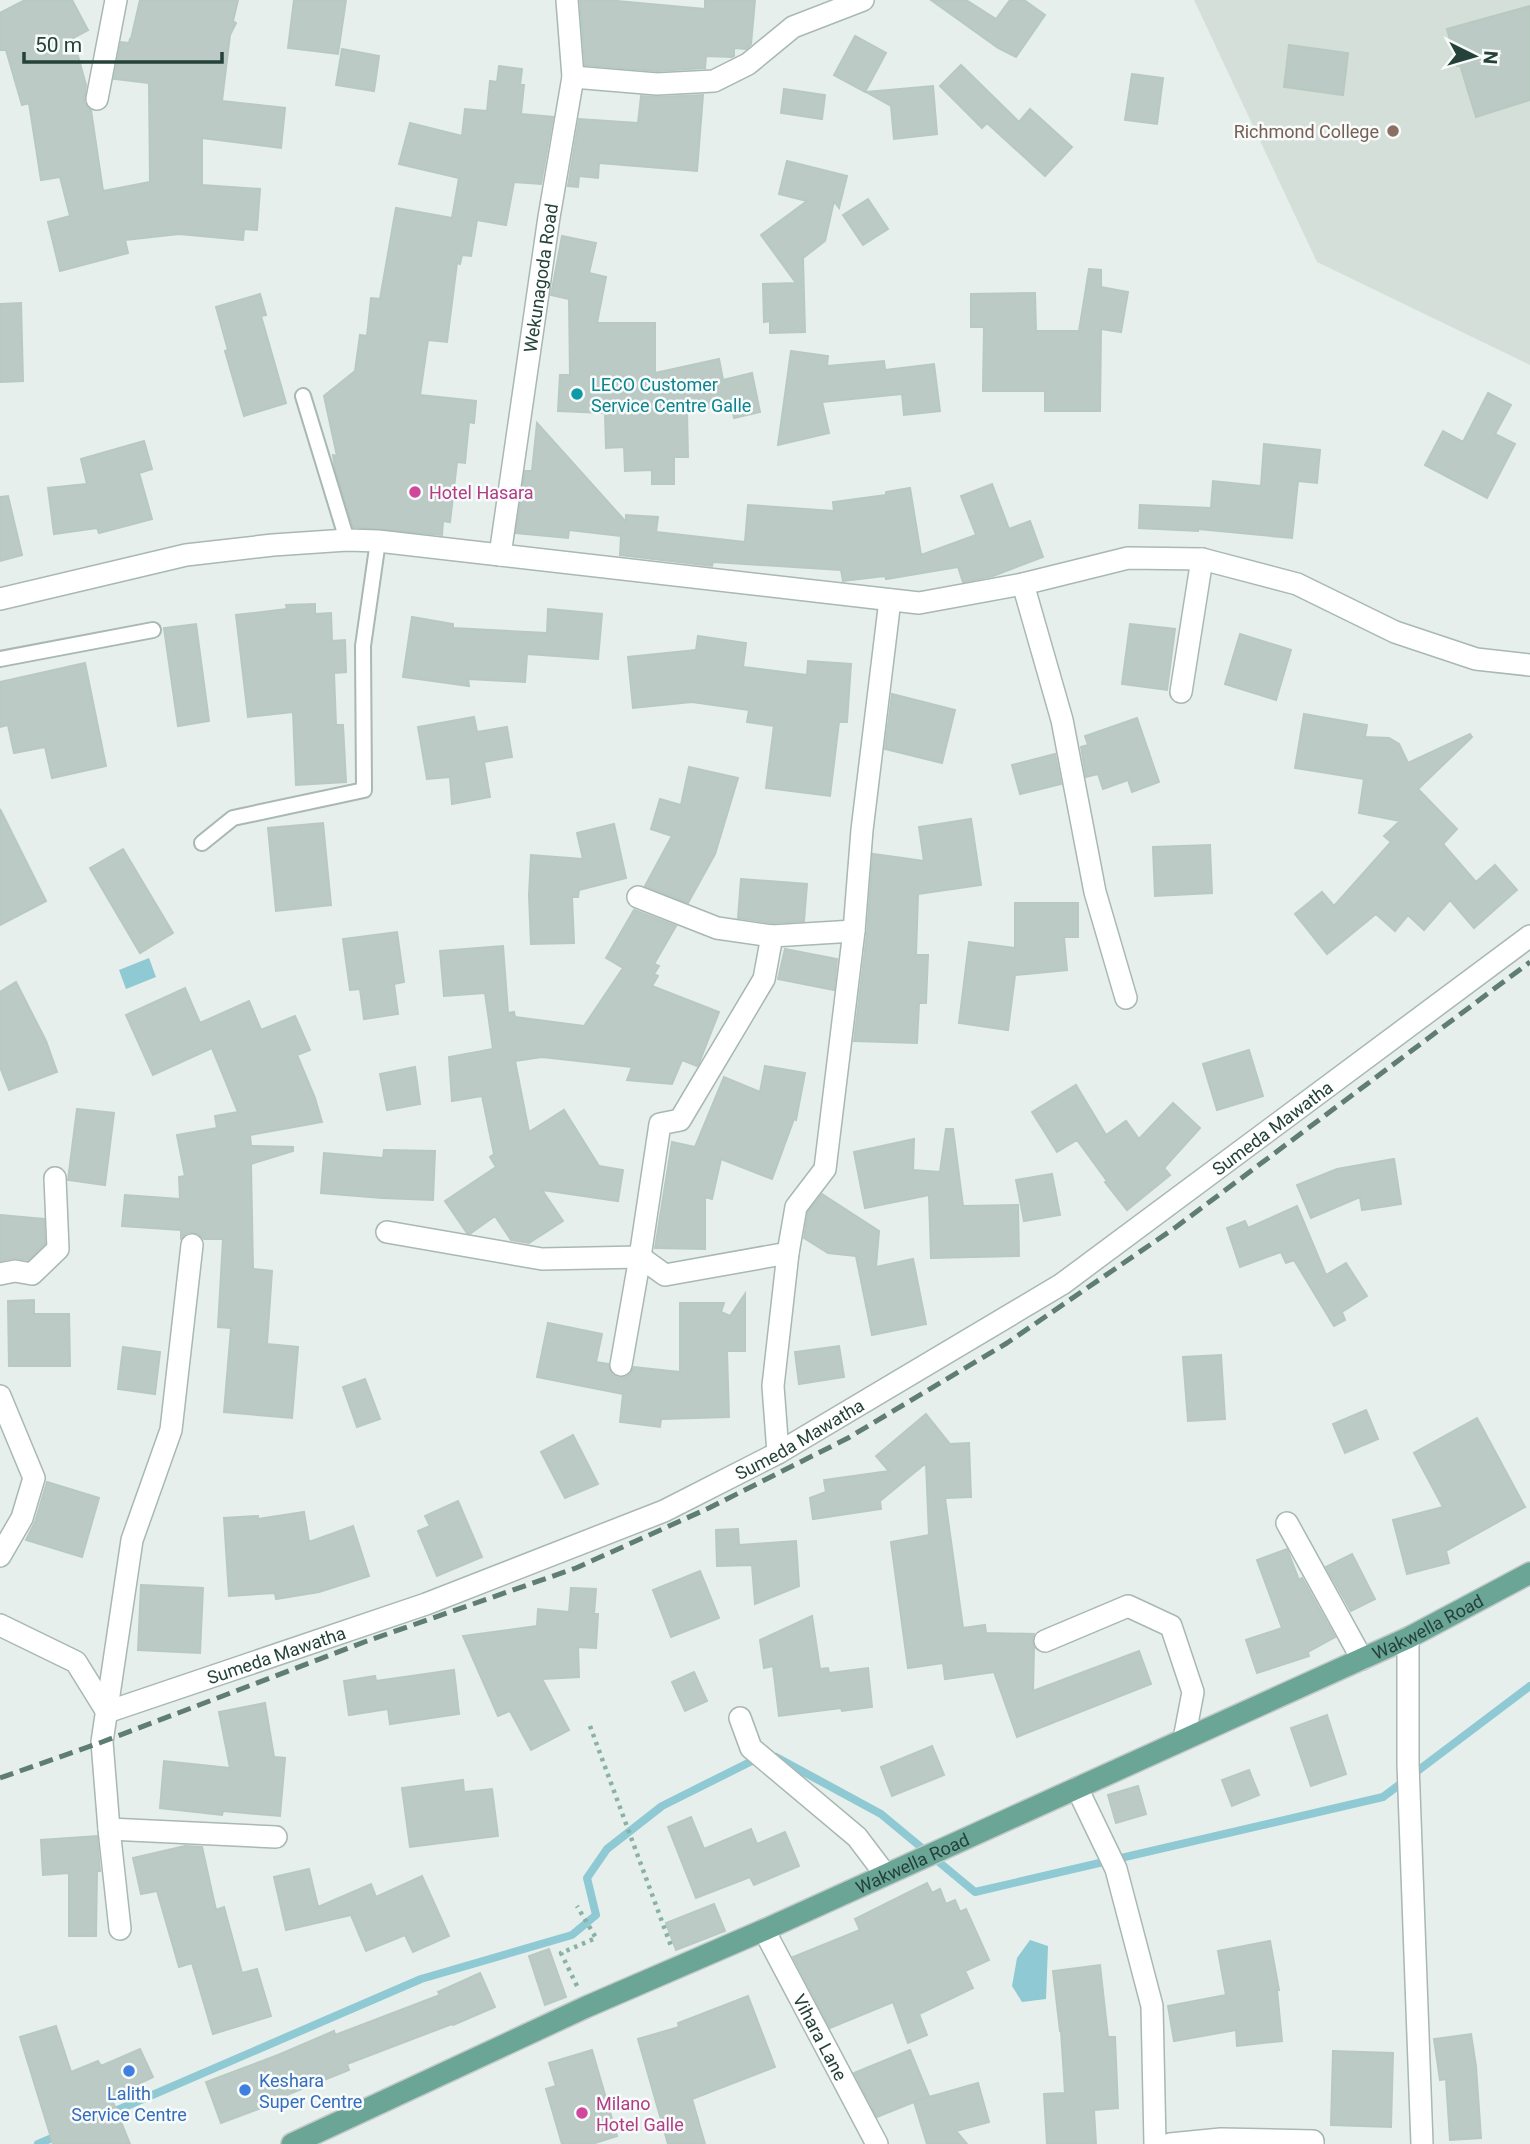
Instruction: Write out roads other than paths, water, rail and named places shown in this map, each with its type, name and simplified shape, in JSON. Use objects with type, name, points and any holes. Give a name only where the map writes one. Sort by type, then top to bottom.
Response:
[{"type":"main road","name":"Wakwella Road","points":[[292,2144],[586,2007],[764,1930],[1408,1638],[1530,1573]]},
{"type":"street","points":[[97,99],[116,0]]},
{"type":"street","name":"Wekunagoda Road","points":[[500,555],[547,230],[573,77],[568,0]]},
{"type":"street","points":[[573,77],[657,84],[714,81],[748,64],[793,27],[863,0]]},
{"type":"street","points":[[0,599],[186,555],[347,540],[378,541],[919,603],[1023,584],[1128,558],[1202,559],[1297,584],[1395,632],[1476,659],[1530,665]]},
{"type":"street","points":[[1181,692],[1202,559]]},
{"type":"street","points":[[1023,584],[1062,720],[1095,891],[1126,998]]},
{"type":"street","points":[[778,1453],[773,1386],[788,1253],[796,1207],[825,1169],[890,600]]},
{"type":"street","points":[[638,897],[717,928],[772,936],[854,931]]},
{"type":"street","points":[[621,1365],[660,1124],[680,1120],[764,979],[772,936]]},
{"type":"street","name":"Sumeda Mawatha","points":[[107,1713],[426,1604],[664,1511],[778,1453],[1062,1284],[1530,936]]},
{"type":"street","points":[[0,1274],[15,1271],[32,1274],[58,1249],[55,1178]]},
{"type":"street","points":[[387,1232],[541,1259],[640,1257],[665,1275],[788,1253]]},
{"type":"street","points":[[120,1929],[102,1742],[132,1539],[171,1430],[192,1245]]},
{"type":"street","points":[[0,1396],[34,1478],[22,1518],[0,1556]]},
{"type":"street","points":[[1287,1523],[1362,1659]]},
{"type":"street","points":[[1045,1641],[1128,1606],[1171,1626],[1193,1692],[1184,1739]]},
{"type":"street","points":[[0,1625],[76,1662],[107,1713]]},
{"type":"street","points":[[1408,1638],[1408,1764],[1422,2144]]},
{"type":"street","points":[[740,1718],[751,1748],[857,1837],[885,1874]]},
{"type":"street","points":[[1077,1788],[1116,1869],[1152,2006],[1155,2144]]},
{"type":"street","points":[[109,1829],[276,1837]]},
{"type":"street","name":"Vihara Lane","points":[[764,1930],[877,2144]]},
{"type":"street","points":[[1170,2144],[1221,2139],[1313,2141],[1313,2144]]},
{"type":"lane","points":[[303,396],[347,540]]},
{"type":"lane","points":[[202,844],[233,818],[365,790],[363,646],[378,541]]},
{"type":"lane","points":[[0,659],[153,630]]},
{"type":"water","points":[[149,958],[156,977],[126,989],[119,970]]},
{"type":"water","points":[[1030,1940],[1048,1946],[1046,1999],[1022,2002],[1012,1986],[1017,1958]]},
{"type":"waterway","points":[[776,1757],[881,1814],[975,1892],[1383,1797],[1530,1686]]},
{"type":"waterway","points":[[106,2115],[421,1979],[572,1935],[596,1915],[587,1878],[607,1849],[662,1806],[758,1758]]},
{"type":"waterway","points":[[38,2144],[59,2135]]},
{"type":"railway","points":[[0,1778],[367,1641],[576,1568],[709,1508],[848,1438],[1007,1343],[1176,1227],[1530,962]]},
{"type":"place","name":"Richmond College","points":[[1393,131]]},
{"type":"place","name":"LECO Customer Service Centre Galle","points":[[577,394]]},
{"type":"place","name":"Hotel Hasara","points":[[415,492]]},
{"type":"place","name":"Lalith Service Centre","points":[[129,2071]]},
{"type":"place","name":"Keshara Super Centre","points":[[245,2090]]},
{"type":"place","name":"Milano Hotel Galle","points":[[582,2113]]}]
